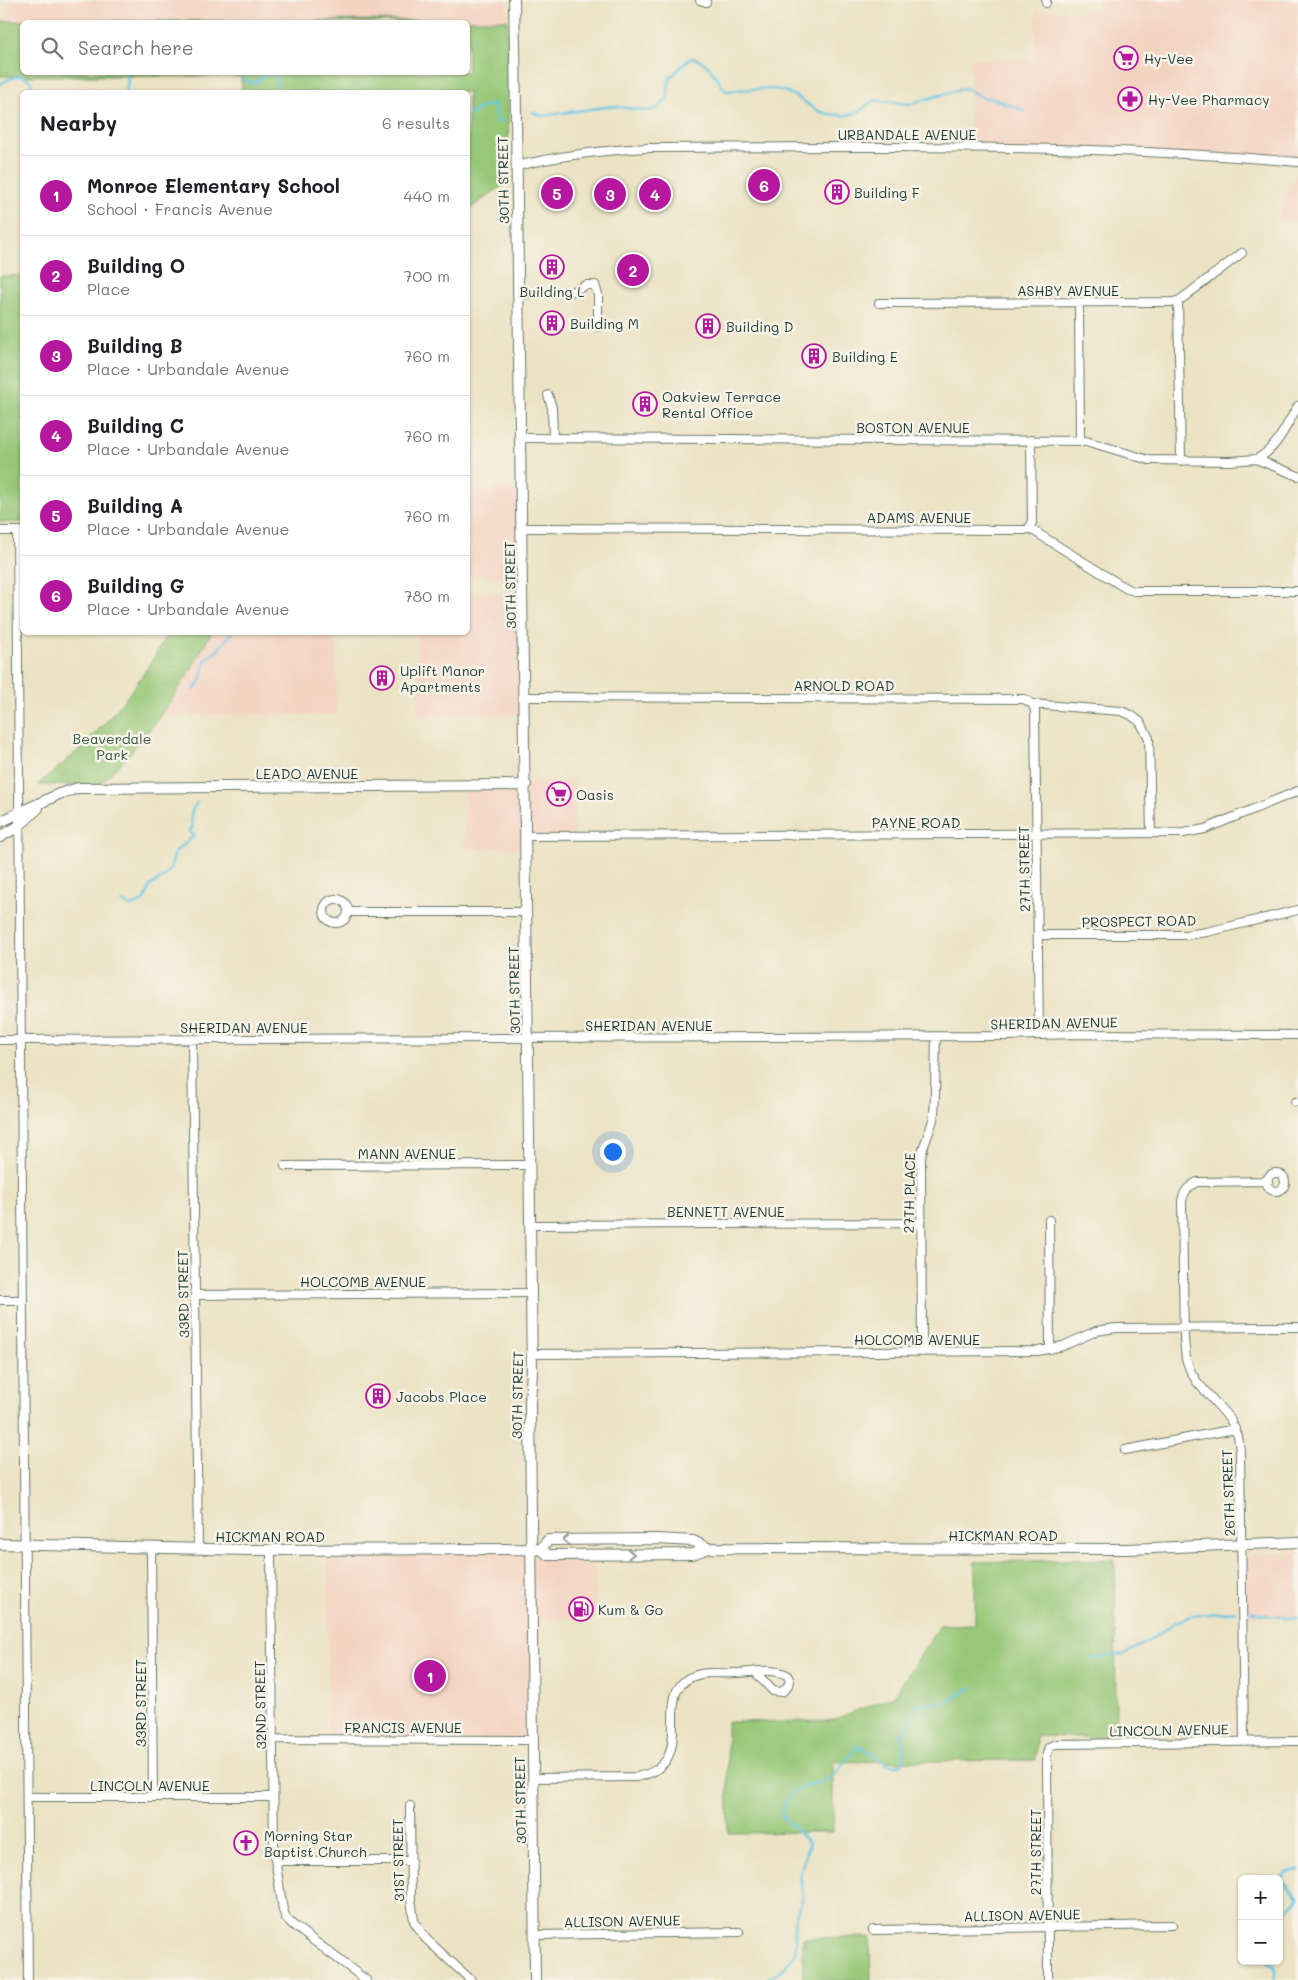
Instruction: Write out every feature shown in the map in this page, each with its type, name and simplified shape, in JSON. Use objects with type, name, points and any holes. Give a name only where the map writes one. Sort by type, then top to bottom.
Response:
[{"type":"street","name":"30TH STREET","points":[[514,0],[520,294],[529,1038],[532,1354],[530,1402],[536,1549],[533,1740],[535,1980]]},
{"type":"street","name":"URBANDALE AVENUE","points":[[517,166],[558,156],[603,150],[658,148],[1106,149],[1220,155],[1298,162]]},
{"type":"street","points":[[1181,461],[1178,301],[1242,253]]},
{"type":"street","points":[[520,294],[570,292],[586,285],[596,285],[598,327]]},
{"type":"street","name":"ASHBY AVENUE","points":[[879,303],[1178,301]]},
{"type":"street","points":[[1079,302],[1080,440]]},
{"type":"street","points":[[548,395],[552,408],[553,438]]},
{"type":"street","points":[[1256,459],[1266,455],[1272,448],[1298,406]]},
{"type":"street","name":"BOSTON AVENUE","points":[[522,438],[1080,440],[1113,448],[1149,460],[1230,461],[1256,459],[1298,476]]},
{"type":"street","points":[[1031,440],[1032,522],[1029,528],[1127,589],[1135,591],[1298,591]]},
{"type":"street","name":"ADAMS AVENUE","points":[[523,528],[1025,530],[1029,528]]},
{"type":"street","points":[[0,531],[20,531],[20,1040],[28,1980]]},
{"type":"street","name":"ARNOLD ROAD","points":[[525,697],[1024,699],[1032,704],[1120,711],[1131,715],[1140,722],[1149,738],[1151,833]]},
{"type":"street","name":"27TH STREET","points":[[1032,704],[1035,710],[1039,1035]]},
{"type":"street","name":"LEADO AVENUE","points":[[42,803],[59,794],[78,788],[526,786]]},
{"type":"street","name":"PAYNE ROAD","points":[[526,836],[1184,833],[1205,829],[1298,792]]},
{"type":"street","points":[[0,822],[42,803]]},
{"type":"street","points":[[0,837],[19,826],[42,803]]},
{"type":"street","name":"PROSPECT ROAD","points":[[1038,936],[1186,935],[1298,910]]},
{"type":"street","points":[[348,912],[527,912]]},
{"type":"street","name":"SHERIDAN AVENUE","points":[[0,1040],[1298,1035]]},
{"type":"street","name":"27TH PLACE","points":[[922,1352],[920,1158],[934,1115],[936,1037]]},
{"type":"street","name":"33RD STREET","points":[[192,1039],[198,1549]]},
{"type":"street","name":"MANN AVENUE","points":[[285,1166],[530,1165]]},
{"type":"street","name":"26TH STREET","points":[[1244,1742],[1240,1452],[1238,1436],[1230,1419],[1197,1382],[1186,1360],[1182,1201],[1184,1193],[1189,1186],[1197,1182],[1268,1181]]},
{"type":"street","points":[[1049,1220],[1050,1349]]},
{"type":"street","name":"BENNETT AVENUE","points":[[531,1225],[921,1223]]},
{"type":"street","name":"HOLCOMB AVENUE","points":[[196,1294],[531,1293]]},
{"type":"street","points":[[0,1300],[23,1300]]},
{"type":"street","name":"HOLCOMB AVENUE","points":[[532,1354],[1007,1352],[1050,1349],[1063,1346],[1096,1331],[1116,1328],[1298,1327]]},
{"type":"street","points":[[1125,1450],[1235,1429]]},
{"type":"street","name":"HICKMAN ROAD","points":[[536,1549],[548,1540],[625,1539],[693,1541],[708,1548]]},
{"type":"street","name":"HICKMAN ROAD","points":[[0,1544],[271,1550],[536,1549],[548,1555],[693,1554],[708,1548],[1113,1550],[1298,1542]]},
{"type":"street","name":"33RD STREET","points":[[151,1548],[153,1797]]},
{"type":"street","name":"32ND STREET","points":[[271,1550],[274,1851],[286,1918],[366,1980]]},
{"type":"street","points":[[534,1778],[636,1777],[648,1775],[670,1756],[673,1739],[672,1704],[675,1694],[681,1685],[690,1678],[701,1674],[756,1673]]},
{"type":"street","name":"FRANCIS AVENUE","points":[[273,1739],[533,1740]]},
{"type":"street","name":"LINCOLN AVENUE","points":[[1046,1754],[1048,1747],[1055,1744],[1298,1741]]},
{"type":"street","name":"27TH STREET","points":[[1046,1754],[1048,1980]]},
{"type":"street","name":"LINCOLN AVENUE","points":[[27,1797],[273,1797]]},
{"type":"street","name":"31ST STREET","points":[[410,1806],[410,1899],[414,1921],[425,1938],[471,1980]]},
{"type":"street","points":[[275,1861],[411,1861]]},
{"type":"street","name":"ALLISON AVENUE","points":[[873,1930],[1172,1926]]},
{"type":"street","name":"ALLISON AVENUE","points":[[535,1934],[739,1932]]},
{"type":"shaded area","points":[[8,0],[506,0],[507,20],[20,20],[8,21]]},
{"type":"shaded area","points":[[1098,0],[1298,0],[1298,162],[970,148],[970,59],[1035,60],[1036,11],[1098,11]]},
{"type":"shaded area","points":[[1298,167],[1298,223],[1277,221]]},
{"type":"shaded area","points":[[470,490],[522,490],[525,715],[418,715],[417,635],[470,635],[470,593],[518,592],[517,576],[470,576]]},
{"type":"shaded area","points":[[210,635],[336,635],[337,715],[162,715],[176,696]]},
{"type":"shaded area","points":[[575,781],[574,836],[527,836],[527,849],[465,848],[465,786]]},
{"type":"shaded area","points":[[595,1549],[595,1619],[532,1619],[533,1740],[328,1739],[328,1550]]},
{"type":"shaded area","points":[[1298,1552],[1298,1616],[1247,1616],[1246,1561],[1249,1556],[1253,1554]]},
{"type":"green space","points":[[470,20],[507,20],[509,181],[470,209],[470,90],[242,90],[241,76],[0,76],[0,21],[20,21],[20,75],[470,75]]},
{"type":"green space","points":[[0,276],[20,276],[20,522],[0,522]]},
{"type":"green space","name":"Beaverdale Park","points":[[167,635],[210,635],[187,676],[162,714],[133,749],[99,785],[37,785],[94,735],[127,697]]},
{"type":"green space","points":[[1115,1559],[1116,1738],[1036,1736],[1036,1760],[833,1762],[833,1832],[728,1833],[727,1722],[830,1721],[894,1696],[940,1625],[975,1624],[975,1562]]},
{"type":"green space","points":[[870,1937],[871,1980],[803,1980],[803,1938]]},
{"type":"waterway","points":[[533,112],[542,116],[612,106],[647,111],[657,109],[667,99],[670,78],[688,60],[693,58],[705,64],[726,91],[760,89],[785,91],[813,108],[829,114],[853,114],[874,100],[910,104],[965,88],[984,98],[992,98],[1025,111]]},
{"type":"waterway","points":[[126,75],[128,79],[126,90]]},
{"type":"waterway","points":[[242,75],[251,83],[258,81],[266,75]]},
{"type":"waterway","points":[[274,75],[277,80],[275,90]]},
{"type":"waterway","points":[[0,84],[21,76],[29,80],[33,90]]},
{"type":"waterway","points":[[470,114],[494,104],[496,122],[502,121]]},
{"type":"waterway","points":[[194,690],[201,680],[206,659],[217,651],[230,635]]},
{"type":"waterway","points":[[122,902],[131,906],[139,903],[146,897],[150,886],[164,877],[170,869],[175,852],[194,836],[189,831],[193,827],[191,814],[197,803]]},
{"type":"waterway","points":[[1091,1659],[1125,1654],[1151,1640],[1174,1623],[1191,1616],[1236,1611]]},
{"type":"waterway","points":[[1251,1611],[1272,1616],[1298,1618]]},
{"type":"waterway","points":[[764,1980],[782,1970],[792,1958],[796,1949],[795,1918],[803,1897],[800,1874],[809,1843],[781,1815],[785,1801],[796,1790],[827,1780],[836,1773],[858,1746],[884,1762],[895,1765],[902,1764],[904,1758],[901,1734],[908,1727],[918,1703],[945,1703],[973,1687]]},
{"type":"waterway","points":[[1298,1870],[1286,1873],[1280,1879],[1298,1897]]},
{"type":"waterway","points":[[1283,1916],[1298,1899]]},
{"type":"waterway","points":[[1271,1965],[1274,1968],[1274,1980]]},
{"type":"place","name":"Hy-Vee","points":[[1126,58]]},
{"type":"place","name":"Hy-Vee Pharmacy","points":[[1130,99]]},
{"type":"place","name":"Building G","points":[[764,185]]},
{"type":"place","name":"Building F","points":[[837,192]]},
{"type":"place","name":"Building A","points":[[557,193]]},
{"type":"place","name":"Building B","points":[[610,194]]},
{"type":"place","name":"Building C","points":[[655,194]]},
{"type":"place","name":"Building L","points":[[552,267]]},
{"type":"place","name":"Building O","points":[[633,270]]},
{"type":"place","name":"Building M","points":[[552,323]]},
{"type":"place","name":"Building D","points":[[708,326]]},
{"type":"place","name":"Building E","points":[[814,356]]},
{"type":"place","name":"Oakview Terrace Rental Office","points":[[645,404]]},
{"type":"place","name":"Uplift Manor Apartments","points":[[382,678]]},
{"type":"place","name":"Oasis","points":[[559,794]]},
{"type":"place","name":"Jacobs Place","points":[[378,1396]]},
{"type":"place","name":"Kum & Go","points":[[581,1609]]},
{"type":"place","name":"Monroe Elementary School","points":[[430,1676]]},
{"type":"place","name":"Morning Star Baptist Church","points":[[246,1843]]}]
